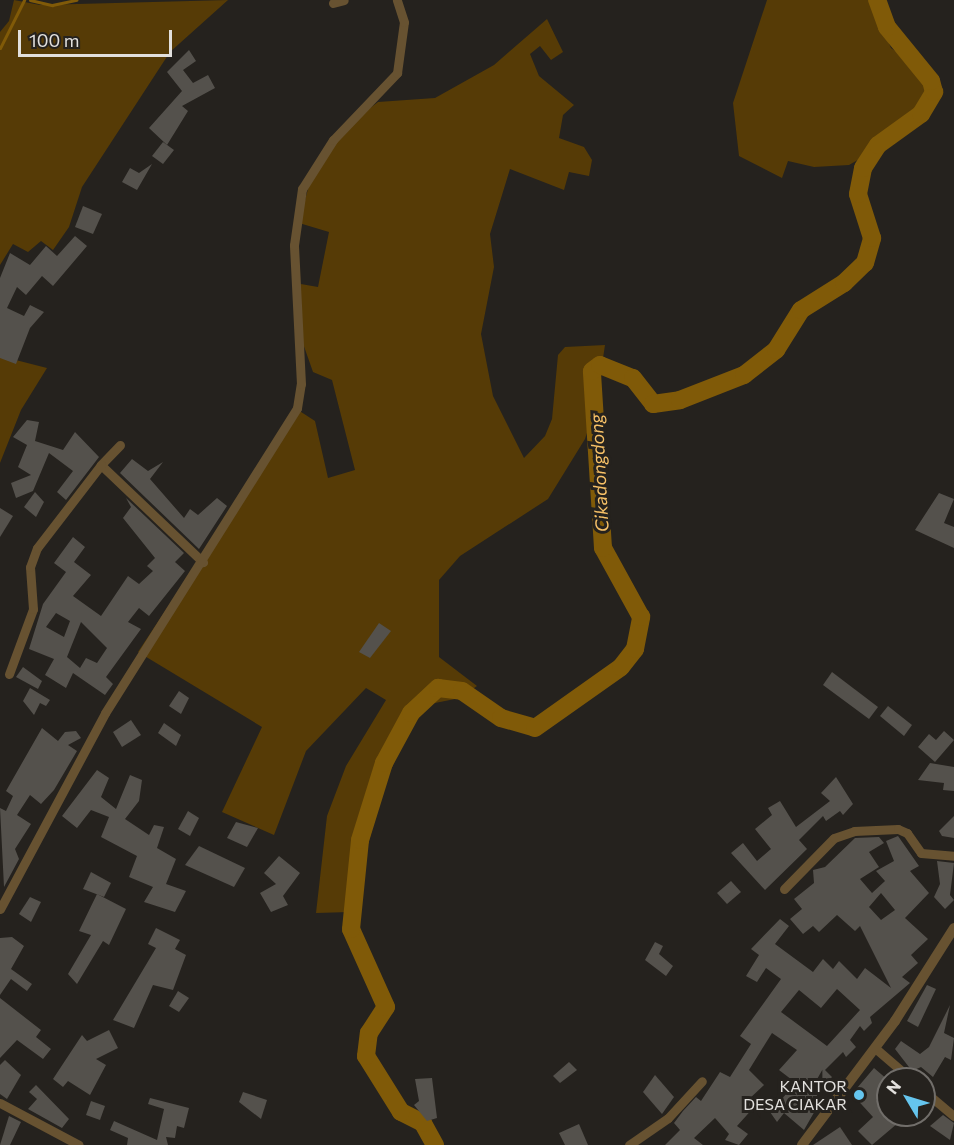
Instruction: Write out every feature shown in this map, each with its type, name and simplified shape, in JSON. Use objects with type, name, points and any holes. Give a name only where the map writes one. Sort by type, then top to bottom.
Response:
[{"type":"street","points":[[333,3],[344,0]]},
{"type":"street","points":[[0,909],[105,713],[203,562],[300,399],[294,245],[302,189],[333,140],[397,73],[404,22],[397,0]]},
{"type":"street","points":[[9,674],[30,626],[30,567],[37,548],[101,465],[120,445]]},
{"type":"street","points":[[101,465],[203,562]]},
{"type":"street","points":[[784,889],[834,838],[854,831],[897,829],[921,854],[954,856]]},
{"type":"street","points":[[802,1145],[875,1048],[954,928]]},
{"type":"street","points":[[875,1048],[897,1067]]},
{"type":"street","points":[[628,1145],[668,1118],[702,1081]]},
{"type":"street","points":[[936,1100],[954,1116]]},
{"type":"street","points":[[0,1103],[79,1145]]},
{"type":"shaded area","points":[[14,0],[40,5],[228,0],[170,52],[82,187],[69,227],[53,250],[41,241],[28,252],[13,244],[0,265],[0,32],[9,21]]},
{"type":"shaded area","points":[[767,0],[877,0],[876,14],[891,48],[924,72],[930,102],[910,130],[849,165],[814,167],[788,161],[782,178],[739,156],[733,103]]},
{"type":"shaded area","points":[[547,19],[563,52],[551,60],[540,46],[530,54],[539,76],[574,105],[563,115],[559,138],[584,147],[592,160],[589,176],[569,172],[564,190],[510,169],[490,234],[494,267],[481,334],[493,396],[524,458],[545,436],[552,419],[558,355],[565,347],[605,345],[596,405],[585,439],[548,499],[460,556],[439,580],[439,657],[477,686],[460,698],[420,706],[384,785],[350,912],[316,913],[327,816],[346,766],[386,700],[366,688],[306,751],[274,835],[222,812],[262,727],[138,652],[298,410],[315,421],[328,478],[355,470],[332,380],[313,372],[300,335],[295,283],[318,287],[329,232],[299,223],[313,170],[335,135],[378,102],[435,98],[494,65]]},
{"type":"shaded area","points":[[0,356],[47,368],[21,410],[0,463]]},
{"type":"building","points":[[189,50],[196,61],[183,70],[193,83],[208,75],[215,88],[182,106],[188,111],[167,145],[149,128],[182,91],[167,72]]},
{"type":"building","points":[[163,142],[174,150],[163,164],[152,156]]},
{"type":"building","points":[[152,164],[137,190],[122,182],[130,168],[139,173]]},
{"type":"building","points":[[83,206],[102,214],[93,234],[75,227]]},
{"type":"building","points":[[75,236],[87,246],[53,286],[42,276],[26,295],[17,287],[7,308],[24,316],[30,305],[44,312],[30,328],[16,364],[0,358],[0,278],[10,253],[30,265],[46,246],[57,256]]},
{"type":"building","points":[[27,420],[39,422],[35,441],[63,450],[75,432],[99,457],[66,500],[57,492],[73,471],[49,453],[33,491],[16,498],[11,483],[31,475],[18,467],[27,445],[13,437]]},
{"type":"building","points":[[132,459],[148,471],[163,462],[150,479],[184,518],[190,509],[198,515],[217,498],[227,506],[199,549],[120,473]]},
{"type":"building","points":[[35,492],[44,502],[36,517],[24,507]]},
{"type":"building","points":[[939,493],[954,499],[944,523],[954,527],[954,548],[915,530]]},
{"type":"building","points":[[126,498],[184,553],[175,562],[185,571],[149,616],[139,608],[128,622],[141,629],[106,677],[113,684],[105,695],[73,673],[66,688],[45,675],[54,659],[29,649],[43,604],[66,572],[54,563],[73,537],[85,547],[74,562],[91,575],[73,596],[101,616],[128,576],[139,584],[153,571],[147,566],[155,558],[123,518],[131,507]],"holes":[[[56,613],[70,621],[64,637],[46,627]],[[81,622],[107,648],[97,663],[86,658],[80,668],[67,657]]]},
{"type":"building","points":[[0,508],[13,516],[0,537]]},
{"type":"building","points":[[379,623],[391,631],[370,658],[359,652]]},
{"type":"building","points":[[23,667],[42,681],[38,689],[16,677]]},
{"type":"building","points":[[832,672],[878,707],[869,719],[823,685]]},
{"type":"building","points":[[30,688],[50,700],[46,706],[40,703],[34,715],[23,701]]},
{"type":"building","points":[[179,691],[189,698],[181,714],[169,706]]},
{"type":"building","points":[[888,706],[912,725],[904,736],[880,716]]},
{"type":"building","points":[[131,720],[141,735],[122,747],[113,732]]},
{"type":"building","points":[[164,723],[181,735],[176,746],[158,733]]},
{"type":"building","points":[[42,728],[58,741],[65,732],[76,731],[81,738],[68,745],[77,751],[54,790],[41,804],[30,795],[17,815],[31,824],[15,849],[19,859],[4,887],[0,808],[6,811],[13,796],[6,791]]},
{"type":"building","points":[[944,731],[954,740],[935,762],[918,747],[929,734],[936,740]]},
{"type":"building","points":[[930,763],[954,767],[954,791],[943,790],[944,783],[918,780]]},
{"type":"building","points":[[97,770],[109,778],[101,797],[116,809],[130,775],[142,780],[139,801],[125,819],[149,835],[154,825],[164,827],[157,848],[176,859],[166,884],[186,891],[175,912],[144,902],[153,887],[129,877],[137,856],[101,837],[109,817],[91,810],[77,828],[62,816]]},
{"type":"building","points":[[836,777],[853,804],[843,815],[840,811],[826,821],[823,816],[799,840],[807,849],[765,890],[731,853],[743,843],[757,861],[771,849],[755,829],[772,815],[768,808],[780,801],[796,827],[830,801],[821,793]]},
{"type":"building","points":[[188,811],[199,818],[190,836],[178,829]]},
{"type":"building","points":[[954,816],[954,838],[942,836],[939,831]]},
{"type":"building","points":[[236,822],[258,828],[247,847],[227,838]]},
{"type":"building","points":[[898,836],[919,866],[910,871],[929,893],[905,918],[928,939],[911,955],[918,963],[902,977],[910,983],[870,1017],[872,1023],[864,1031],[860,1026],[850,1040],[856,1047],[846,1057],[843,1052],[825,1070],[832,1077],[810,1104],[816,1109],[804,1130],[784,1113],[777,1122],[770,1112],[796,1083],[779,1070],[797,1050],[772,1033],[749,1070],[764,1085],[747,1101],[755,1106],[737,1126],[748,1134],[739,1145],[725,1140],[729,1134],[715,1118],[694,1138],[703,1145],[665,1145],[680,1130],[674,1123],[683,1111],[696,1097],[701,1101],[720,1072],[730,1077],[751,1044],[740,1036],[781,979],[766,968],[757,982],[746,976],[759,955],[751,949],[780,919],[789,926],[775,944],[813,972],[823,959],[833,969],[839,961],[857,979],[865,968],[891,988],[860,926],[855,931],[837,915],[819,932],[813,926],[803,934],[790,919],[802,909],[794,899],[814,883],[813,870],[825,867],[855,838],[879,837],[884,843],[869,852],[879,867],[860,879],[872,893],[885,881],[876,871],[894,861],[886,841]],"holes":[[[881,893],[895,910],[881,920],[869,907]],[[837,989],[860,1010],[827,1046],[781,1012],[799,990],[821,1008]]]},
{"type":"building","points":[[199,846],[245,868],[234,887],[185,865]]},
{"type":"building","points":[[279,856],[300,873],[283,896],[288,905],[271,912],[260,893],[276,884],[264,873]]},
{"type":"building","points":[[937,861],[954,863],[950,895],[954,900],[945,909],[934,897],[940,884]]},
{"type":"building","points":[[91,872],[111,883],[104,897],[83,889]]},
{"type":"building","points":[[731,881],[741,892],[727,904],[717,893]]},
{"type":"building","points":[[97,894],[126,909],[109,945],[103,941],[77,984],[68,974],[91,935],[79,931]]},
{"type":"building","points":[[30,897],[41,902],[31,922],[19,914]]},
{"type":"building","points":[[156,928],[180,940],[175,949],[186,955],[173,990],[153,985],[134,1028],[113,1020],[156,948],[148,944]]},
{"type":"building","points":[[12,937],[24,946],[11,969],[32,984],[27,991],[11,979],[0,995],[0,938]]},
{"type":"building","points":[[655,942],[663,946],[659,954],[673,966],[666,976],[645,960]]},
{"type":"building","points":[[927,985],[936,989],[918,1027],[907,1021]]},
{"type":"building","points":[[178,991],[189,998],[179,1012],[169,1006]]},
{"type":"building","points":[[0,998],[41,1030],[36,1037],[51,1049],[43,1059],[17,1040],[0,1058]]},
{"type":"building","points":[[950,1005],[944,1033],[954,1038],[951,1060],[945,1057],[936,1072],[936,1067],[909,1067],[895,1049],[901,1041],[920,1054],[929,1047]]},
{"type":"building","points":[[109,1030],[118,1048],[96,1059],[106,1065],[90,1095],[68,1081],[63,1087],[53,1079],[82,1035],[87,1041]]},
{"type":"building","points":[[5,1060],[21,1075],[7,1099],[0,1094],[0,1065]]},
{"type":"building","points":[[569,1062],[577,1070],[560,1083],[553,1076]]},
{"type":"building","points":[[874,1068],[876,1070],[876,1127],[893,1127],[872,1145],[858,1131],[873,1117],[852,1094]]},
{"type":"building","points":[[655,1075],[674,1097],[662,1114],[643,1092]]},
{"type":"building","points":[[432,1078],[437,1118],[427,1121],[414,1105],[419,1101],[415,1079]]},
{"type":"building","points":[[36,1085],[69,1119],[62,1128],[28,1109],[37,1099],[29,1092]]},
{"type":"building","points":[[243,1092],[267,1100],[261,1119],[239,1102]]},
{"type":"building","points":[[150,1098],[189,1108],[184,1128],[177,1126],[175,1138],[166,1137],[168,1145],[127,1145],[128,1138],[110,1130],[114,1121],[157,1140],[164,1109],[148,1104]]},
{"type":"building","points":[[91,1101],[105,1106],[100,1120],[86,1115]]},
{"type":"building","points":[[943,1115],[954,1123],[950,1140],[931,1127],[936,1127],[936,1121]]},
{"type":"building","points":[[9,1116],[21,1122],[10,1145],[0,1145]]},
{"type":"building","points":[[579,1124],[588,1145],[565,1145],[559,1133]]},
{"type":"building","points":[[840,1127],[852,1145],[813,1145]]},
{"type":"waterway","points":[[0,48],[24,0]]},
{"type":"waterway","points":[[30,0],[52,5],[76,0]]},
{"type":"waterway","name":"Cikadongdong","points":[[435,1145],[423,1123],[401,1112],[366,1056],[369,1033],[386,1007],[351,929],[360,840],[384,763],[411,713],[438,688],[462,691],[501,718],[535,728],[621,667],[635,649],[641,617],[603,548],[592,371],[600,365],[633,378],[653,404],[680,400],[744,375],[776,350],[801,310],[844,283],[865,263],[872,238],[858,194],[863,168],[878,145],[921,114],[934,92],[931,81],[887,27],[877,0]]},
{"type":"place","name":"KANTOR DESA CIAKAR","points":[[859,1095]]}]
